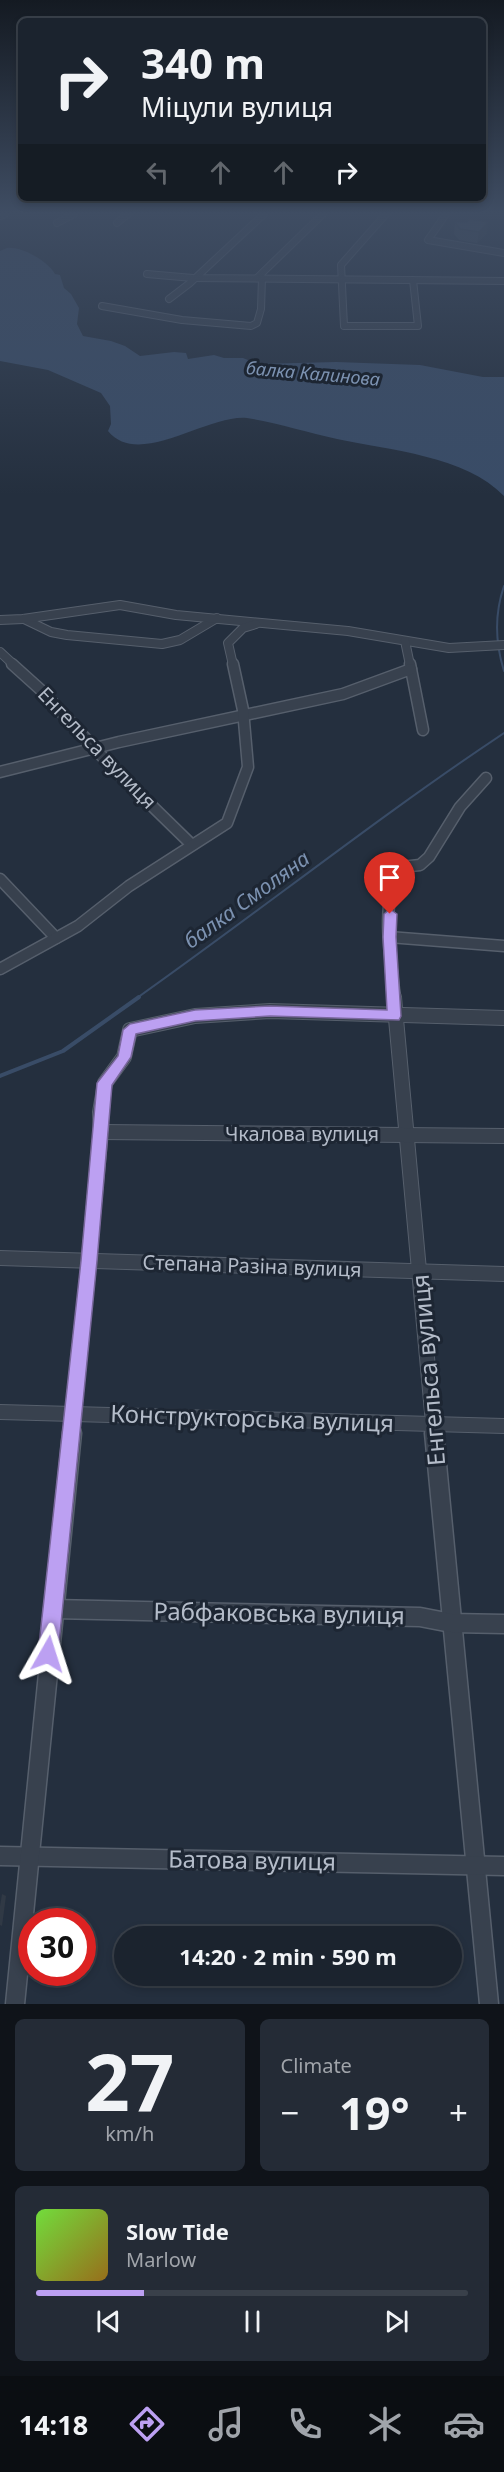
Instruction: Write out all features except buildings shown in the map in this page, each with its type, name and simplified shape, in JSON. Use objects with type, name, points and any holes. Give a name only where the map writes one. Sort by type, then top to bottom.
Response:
[{"type":"street","points":[[111,308],[182,320],[251,326],[257,323],[261,308]]},
{"type":"street","points":[[343,308],[344,326],[418,326],[416,308]]},
{"type":"street","points":[[0,620],[23,619],[120,605],[176,615],[348,631],[449,648],[504,645]]},
{"type":"street","points":[[23,619],[51,632],[67,635],[162,644],[180,640],[217,618]]},
{"type":"street","points":[[0,969],[78,926],[129,886],[227,823],[248,767],[243,715],[228,643],[243,628],[262,622]]},
{"type":"street","points":[[405,641],[423,730]]},
{"type":"street","name":"Енгельса вулиця","points":[[0,652],[42,691],[95,748],[192,845]]},
{"type":"street","points":[[0,772],[95,748],[343,694],[411,669]]},
{"type":"street","name":"Енгельса вулиця","points":[[486,778],[459,807],[429,857],[420,865],[401,867],[397,872],[391,891],[389,937],[394,1016],[489,2004]]},
{"type":"street","points":[[0,879],[56,939]]},
{"type":"street","points":[[389,937],[504,946]]},
{"type":"street","points":[[15,2004],[89,1261],[101,1132],[100,1112],[105,1083],[124,1057],[130,1030],[195,1016],[270,1011],[504,1018]]},
{"type":"street","name":"Чкалова вулиця","points":[[101,1132],[504,1136]]},
{"type":"street","name":"Степана Разіна вулиця","points":[[0,1258],[504,1274]]},
{"type":"street","name":"Конструкторська вулиця","points":[[0,1412],[504,1426]]},
{"type":"street","name":"Рабфаковська вулиця","points":[[53,1609],[420,1617],[452,1623],[504,1623]]},
{"type":"street","name":"Батова вулиця","points":[[0,1856],[504,1866]]},
{"type":"water","name":"балка Калинова","points":[[0,308],[79,308],[77,324],[83,336],[111,341],[125,346],[140,356],[174,352],[186,353],[188,359],[214,355],[224,358],[243,358],[258,364],[336,362],[420,365],[483,377],[504,377],[504,496],[488,483],[448,463],[403,451],[337,439],[247,418],[231,419],[155,443],[137,444],[121,441],[108,431],[111,424],[110,406],[101,393],[48,370],[0,361]]},
{"type":"waterway","name":"балка Смоляна","points":[[504,586],[497,618],[499,650],[504,671]]},
{"type":"waterway","name":"балка Смоляна","points":[[137,998],[504,733]]},
{"type":"waterway","name":"балка Смоляна","points":[[0,1076],[63,1051],[139,997]]},
{"type":"route","points":[[48,1654],[89,1261],[101,1132],[100,1112],[105,1083],[124,1057],[130,1030],[195,1016],[270,1011],[394,1016],[389,937],[390,914]]}]
